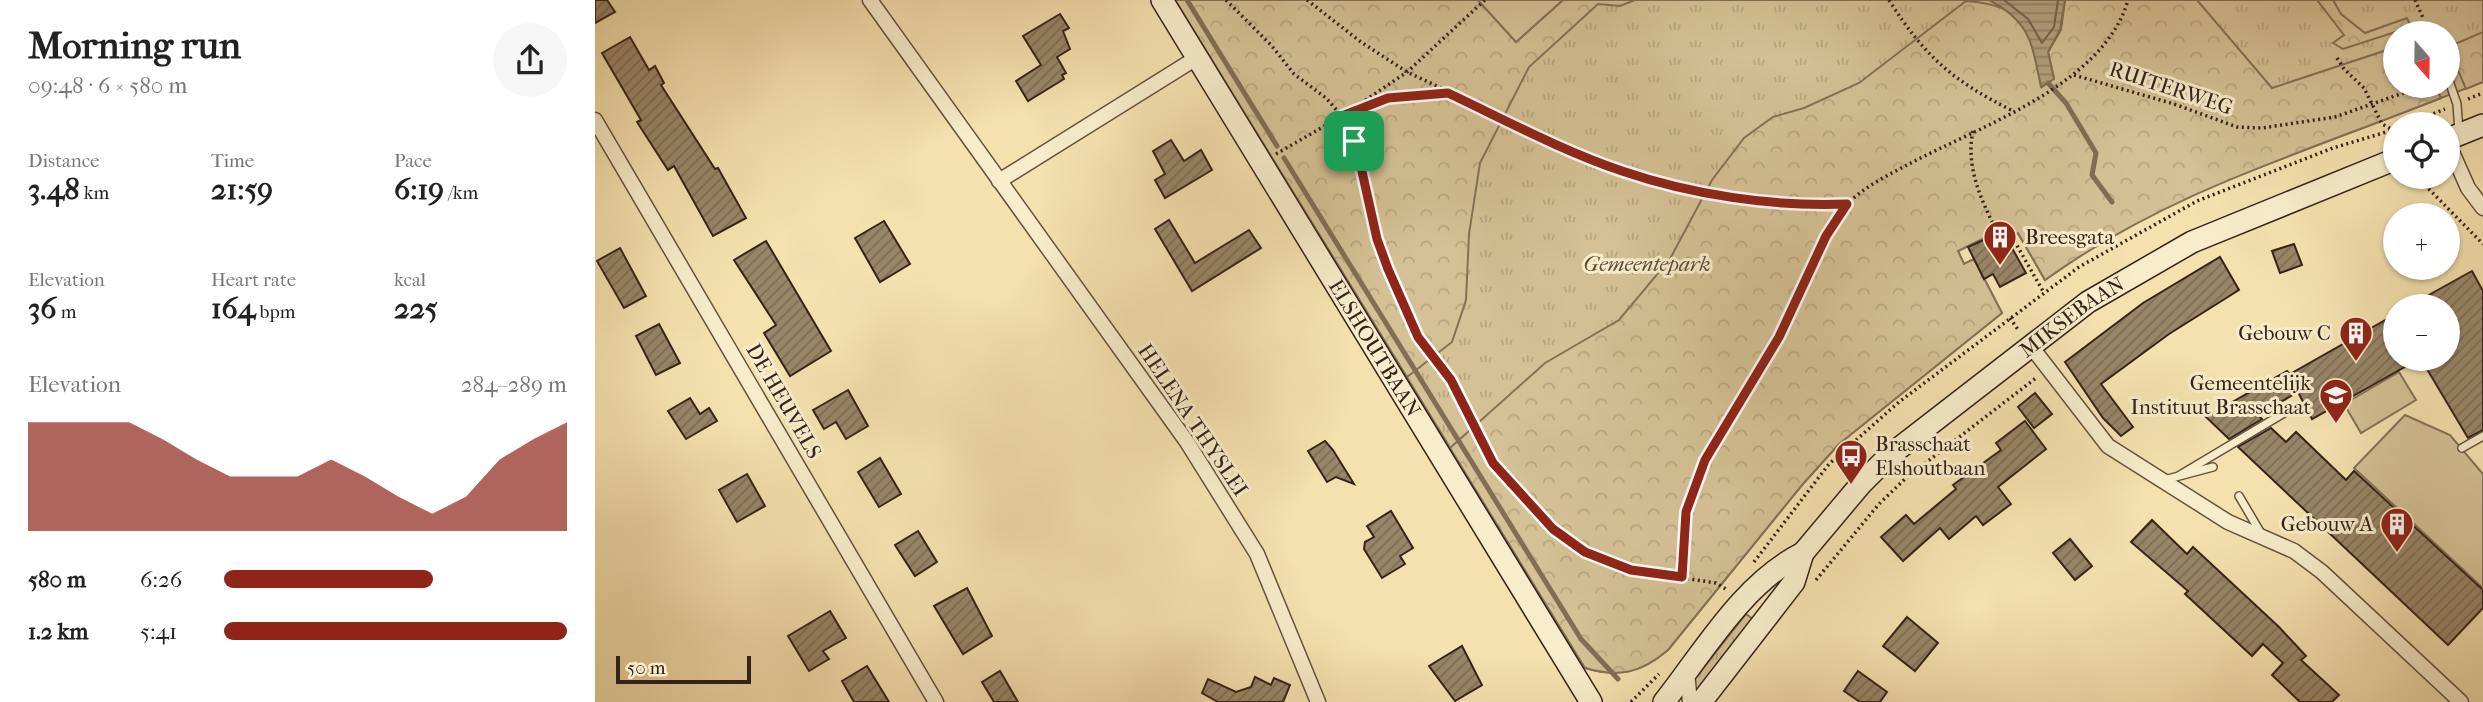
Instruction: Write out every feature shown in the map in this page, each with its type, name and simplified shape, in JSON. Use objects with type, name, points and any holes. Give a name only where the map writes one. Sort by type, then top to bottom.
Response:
[{"type":"main road","name":"ELSHOUTBAAN","points":[[1162,0],[1593,700]]},
{"type":"main road","points":[[2460,135],[2483,125]]},
{"type":"main road","name":"MIKSEBAAN","points":[[1664,702],[1742,602],[1777,566],[1803,553],[1889,456],[2030,345],[2088,302],[2192,242],[2383,164]]},
{"type":"main road","name":"MIKSEBAAN","points":[[1700,702],[1801,585],[1803,553]]},
{"type":"main road","points":[[1777,566],[1792,568],[1801,585]]},
{"type":"street","name":"HELENA THYSLEI","points":[[870,0],[1187,442],[1257,554],[1318,702]]},
{"type":"street","points":[[999,181],[1198,57]]},
{"type":"street","name":"DE HEUVELS","points":[[595,120],[936,702]]},
{"type":"street","points":[[2460,164],[2468,188],[2483,208]]},
{"type":"street","points":[[2030,345],[2108,446],[2228,522],[2294,551],[2322,572],[2461,702]]},
{"type":"street","points":[[1687,673],[1689,702]]},
{"type":"lane","points":[[2455,98],[2456,112]]},
{"type":"lane","points":[[2180,475],[2289,410]]},
{"type":"lane","points":[[2462,448],[2483,436]]},
{"type":"lane","points":[[2160,481],[2213,467]]},
{"type":"lane","points":[[2239,496],[2264,538]]},
{"type":"path","points":[[1226,0],[1271,45],[1294,74],[1326,98],[1342,116],[1356,150],[1377,239],[1388,269],[1418,337],[1451,380],[1493,463],[1553,529],[1585,552],[1631,570],[1716,583],[1730,592]]},
{"type":"path","points":[[1307,0],[1407,72],[1586,157],[1640,177],[1686,188],[1809,206],[1847,204]]},
{"type":"path","points":[[1284,149],[1342,116],[1407,72],[1485,0]]},
{"type":"path","points":[[1889,0],[1933,61],[1957,80],[2013,111]]},
{"type":"path","name":"RUITERWEG","points":[[1847,204],[1883,178],[2035,99],[2087,66],[2117,25],[2128,0]]},
{"type":"path","points":[[2415,0],[2424,21]]},
{"type":"path","points":[[2337,58],[2344,69],[2364,88],[2383,125]]},
{"type":"path","name":"RUITERWEG","points":[[2071,74],[2174,104],[2237,127],[2262,128],[2310,122],[2392,98]]},
{"type":"path","points":[[1342,116],[1388,98],[1448,93]]},
{"type":"path","points":[[2437,112],[2457,104]]},
{"type":"path","points":[[1973,131],[1972,168],[1980,196],[2004,246],[2015,242],[2044,293]]},
{"type":"path","points":[[2429,189],[2483,244]]},
{"type":"path","points":[[1682,577],[1686,512],[1705,460],[1779,337],[1826,236],[1847,204]]},
{"type":"path","points":[[1801,585],[1906,478],[2049,368]]},
{"type":"green space","points":[[1175,0],[1478,0],[1516,42],[1563,0],[1635,0],[1620,6],[1598,4],[1529,67],[1480,163],[1469,234],[1466,300],[1452,342],[1407,377]]},
{"type":"green space","name":"Gemeentepark","points":[[1176,0],[2483,0],[2483,82],[2461,90],[2461,21],[2383,21],[2383,98],[2441,98],[2404,112],[2383,112],[2383,120],[2200,190],[2104,239],[2045,280],[2018,233],[2005,239],[1990,235],[1958,251],[1964,264],[1974,259],[2002,313],[1839,444],[1802,485],[1668,650],[1648,664],[1629,671],[1597,671],[1585,668]]},
{"type":"green space","points":[[1478,0],[1563,0],[1516,42]]},
{"type":"green space","points":[[2065,0],[2197,0],[2272,88],[2383,51],[2383,98],[2441,98],[2404,112],[2383,112],[2383,120],[2188,198],[2139,222],[2045,280],[2018,233],[2005,239],[1990,235],[1958,251],[1964,264],[1974,259],[2002,313],[1839,444],[1802,485],[1668,650],[1648,664],[1629,671],[1609,673],[1585,668],[1450,448],[1545,363],[1619,320],[1670,259],[1712,180],[1744,138],[1773,117],[1804,108],[1859,83],[1966,1],[2003,9],[2023,25],[2030,36],[2042,87],[2054,78],[2048,52],[2061,30]]},
{"type":"green space","points":[[2317,0],[2333,0],[2341,14],[2365,33],[2383,27],[2383,36],[2343,49],[2333,43],[2344,35]]},
{"type":"green space","points":[[2483,32],[2483,82],[2466,89],[2461,77],[2461,41]]},
{"type":"green space","points":[[2399,372],[2416,400],[2361,433],[2344,404]]},
{"type":"green space","points":[[2405,415],[2450,435],[2483,474],[2483,588],[2354,468]]},
{"type":"green space","points":[[1746,614],[1757,622],[1696,698],[1694,680]]},
{"type":"water","points":[[1989,0],[2065,0],[2060,30],[2048,52],[2054,79],[2041,87],[2032,46],[2022,26],[2003,8]]},
{"type":"building","points":[[595,0],[607,0],[615,12],[595,23]]},
{"type":"building","points":[[1060,14],[1069,28],[1063,31],[1070,49],[1057,57],[1066,73],[1062,75],[1064,79],[1028,101],[1016,81],[1041,65],[1023,36]]},
{"type":"building","points":[[630,37],[649,70],[655,66],[664,83],[661,85],[715,169],[718,168],[746,218],[713,236],[674,166],[668,170],[637,122],[641,120],[602,53]]},
{"type":"building","points":[[1171,140],[1184,161],[1201,150],[1212,170],[1165,198],[1155,180],[1165,174],[1153,151]]},
{"type":"building","points":[[1169,220],[1195,263],[1249,230],[1261,248],[1192,291],[1155,229]]},
{"type":"building","points":[[884,221],[910,264],[880,282],[855,238]]},
{"type":"building","name":"Breesgata","points":[[1990,237],[1999,255],[2012,248],[2026,273],[2000,287],[1993,274],[1984,279],[1968,247]]},
{"type":"building","points":[[766,241],[831,351],[790,376],[764,333],[776,325],[734,260]]},
{"type":"building","points":[[2294,244],[2302,265],[2280,273],[2272,251]]},
{"type":"building","points":[[620,248],[646,296],[624,308],[597,261]]},
{"type":"building","points":[[2220,257],[2239,290],[2169,334],[2101,384],[2133,427],[2121,436],[2103,418],[2065,362],[2143,303]]},
{"type":"building","points":[[2472,271],[2483,291],[2483,430],[2468,438],[2428,371],[2460,371],[2460,294],[2431,294]]},
{"type":"building","name":"Gebouw C","points":[[2383,321],[2383,371],[2398,371],[2312,419],[2298,392],[2258,415],[2262,419],[2229,439],[2206,417],[2287,371],[2290,374]]},
{"type":"building","points":[[659,324],[680,363],[656,375],[636,336]]},
{"type":"building","points":[[848,390],[868,426],[846,439],[836,422],[824,429],[813,410]]},
{"type":"building","points":[[2035,393],[2052,414],[2034,428],[2018,407]]},
{"type":"building","points":[[690,398],[700,414],[709,408],[717,421],[686,439],[668,411]]},
{"type":"building","points":[[2025,421],[2046,449],[1998,487],[2011,504],[1983,525],[1976,516],[1949,539],[1940,528],[1903,561],[1881,537],[1906,515],[1914,524],[1956,489],[1953,485],[2001,450],[1996,443]]},
{"type":"building","name":"Gebouw A","points":[[2271,428],[2286,442],[2296,432],[2346,480],[2354,471],[2483,590],[2483,608],[2448,645],[2238,447]]},
{"type":"building","points":[[1325,441],[1354,484],[1336,477],[1327,482],[1308,451]]},
{"type":"building","points":[[880,458],[901,494],[879,507],[858,472]]},
{"type":"building","points":[[747,474],[765,506],[737,522],[719,490]]},
{"type":"building","points":[[1391,511],[1413,548],[1400,556],[1405,564],[1382,578],[1364,549],[1365,542],[1374,537],[1367,526]]},
{"type":"building","points":[[2152,520],[2187,554],[2193,547],[2279,627],[2306,656],[2301,660],[2339,695],[2332,702],[2300,702],[2272,675],[2283,663],[2263,644],[2252,656],[2185,594],[2188,591],[2131,542]]},
{"type":"building","points":[[918,531],[937,562],[915,576],[895,545]]},
{"type":"building","points":[[2070,539],[2092,566],[2075,580],[2053,553]]},
{"type":"building","points":[[967,588],[992,636],[963,654],[934,606]]},
{"type":"building","points":[[830,611],[846,638],[823,651],[829,659],[809,671],[788,636]]},
{"type":"building","points":[[1907,617],[1938,643],[1915,671],[1883,646]]},
{"type":"building","points":[[1462,646],[1482,685],[1455,701],[1429,666]]},
{"type":"building","points":[[867,666],[889,702],[854,702],[842,681]]},
{"type":"building","points":[[1000,671],[1018,702],[994,702],[982,682]]},
{"type":"building","points":[[1858,671],[1887,692],[1880,702],[1860,702],[1844,691]]},
{"type":"building","points":[[1255,677],[1271,685],[1274,678],[1290,685],[1283,702],[1218,702],[1202,693],[1208,679],[1236,692],[1251,687]]},
{"type":"waterway","points":[[1187,0],[1277,146]]},
{"type":"waterway","points":[[2048,83],[2066,103],[2096,153],[2092,175],[2112,202]]},
{"type":"waterway","points":[[1284,158],[1581,639],[1618,679]]},
{"type":"place","name":"Breesgata","points":[[2000,267]]},
{"type":"place","name":"Gebouw C","points":[[2356,363]]},
{"type":"place","name":"Gemeentelijk Instituut Brasschaat","points":[[2336,425]]},
{"type":"place","name":"Brasschaat Elshoutbaan","points":[[1851,486]]},
{"type":"place","name":"Gebouw A","points":[[2397,554]]},
{"type":"route","points":[[1448,93],[1586,157],[1640,177],[1686,188],[1768,201],[1809,206],[1847,204],[1826,236],[1779,337],[1705,460],[1686,512],[1682,577],[1631,570],[1604,562],[1585,552],[1553,529],[1493,463],[1451,380],[1418,337],[1388,269],[1377,239],[1354,141],[1342,116],[1388,98],[1448,93]]}]
